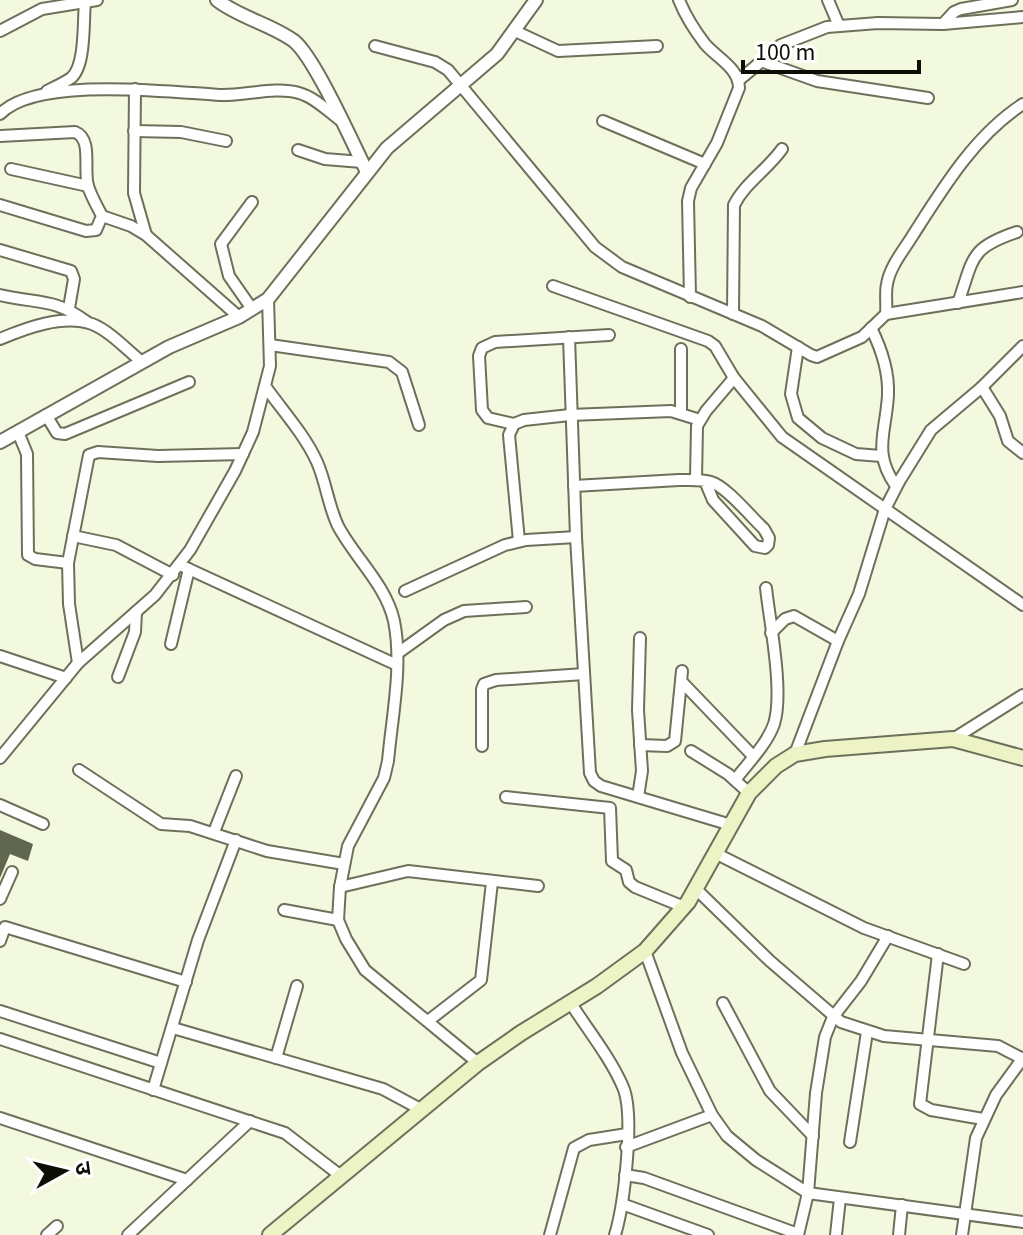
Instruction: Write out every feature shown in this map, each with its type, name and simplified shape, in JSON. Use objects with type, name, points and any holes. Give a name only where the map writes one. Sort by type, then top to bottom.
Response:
[{"type":"main road","points":[[270,1235],[478,1063],[645,951],[696,889],[749,793],[776,766],[795,754],[825,749],[953,739],[1023,758]]},
{"type":"street","points":[[0,31],[42,9],[97,0]]},
{"type":"street","points":[[217,0],[298,44],[364,167]]},
{"type":"street","points":[[0,442],[169,347],[239,317],[268,299],[364,167],[497,54],[536,0]]},
{"type":"street","points":[[679,0],[698,34],[736,73],[739,80],[739,88],[717,143],[691,188],[688,201],[690,297]]},
{"type":"street","points":[[828,0],[839,26]]},
{"type":"street","points":[[950,20],[954,0]]},
{"type":"street","points":[[950,20],[1012,0]]},
{"type":"street","points":[[0,114],[17,102],[42,94],[71,78],[77,71],[85,2]]},
{"type":"street","points":[[739,80],[781,45],[827,27],[1023,17]]},
{"type":"street","points":[[515,31],[558,51],[657,46]]},
{"type":"street","points":[[375,46],[443,65],[605,257],[690,297],[762,326],[817,357],[862,337],[886,314],[1023,292]]},
{"type":"street","points":[[761,61],[817,81],[928,98]]},
{"type":"street","points":[[42,94],[135,89],[220,95],[297,92],[340,120]]},
{"type":"street","points":[[135,89],[134,193],[146,235]]},
{"type":"street","points":[[886,314],[887,283],[892,268],[971,151],[1000,120],[1023,104]]},
{"type":"street","points":[[603,121],[705,164]]},
{"type":"street","points":[[134,131],[181,132],[226,141]]},
{"type":"street","points":[[0,136],[81,134],[85,141],[88,186],[102,216],[146,235],[239,317]]},
{"type":"street","points":[[733,314],[734,205],[782,149]]},
{"type":"street","points":[[298,150],[364,167]]},
{"type":"street","points":[[11,169],[88,186]]},
{"type":"street","points":[[252,202],[221,244],[229,276],[252,309]]},
{"type":"street","points":[[0,205],[86,231],[96,230],[102,216]]},
{"type":"street","points":[[958,303],[979,250],[986,243],[1017,232]]},
{"type":"street","points":[[0,250],[71,271],[74,279],[69,308]]},
{"type":"street","points":[[553,286],[708,341],[715,346],[734,378],[782,437],[1023,605]]},
{"type":"street","points":[[0,295],[47,301],[69,308],[142,362]]},
{"type":"street","points":[[0,758],[78,663],[180,570],[253,432],[270,366],[268,299]]},
{"type":"street","points":[[0,339],[24,329],[64,321],[89,323]]},
{"type":"street","points":[[871,328],[880,346],[888,392],[881,456],[896,486]]},
{"type":"street","points":[[609,335],[495,342],[482,348],[479,356],[482,410],[488,418],[514,424],[570,415],[671,411],[700,420]]},
{"type":"street","points":[[569,337],[570,415],[590,773],[601,786],[731,825]]},
{"type":"street","points":[[270,345],[389,362],[402,372],[419,425]]},
{"type":"street","points":[[795,754],[859,594],[885,509],[896,486],[931,430],[982,387],[1023,346]]},
{"type":"street","points":[[798,347],[791,394],[798,418],[822,438],[856,454],[881,456]]},
{"type":"street","points":[[681,349],[681,413]]},
{"type":"street","points":[[574,486],[701,481],[720,487],[764,529],[769,538],[765,548],[755,546],[713,500],[701,481],[697,426],[734,378]]},
{"type":"street","points":[[46,415],[57,433],[65,434],[189,382]]},
{"type":"street","points":[[265,386],[318,464],[331,510],[340,529],[387,603],[393,619],[398,653],[384,778],[355,832],[344,864],[338,920],[365,970],[478,1063]]},
{"type":"street","points":[[982,387],[1000,416],[1008,441],[1023,453]]},
{"type":"street","points":[[514,424],[509,435],[519,541]]},
{"type":"street","points":[[18,432],[27,454],[28,555],[35,559],[68,563]]},
{"type":"street","points":[[78,663],[69,604],[68,563],[88,460],[93,453],[158,456],[243,454]]},
{"type":"street","points":[[73,536],[116,545],[180,570],[397,665]]},
{"type":"street","points":[[405,591],[505,545],[519,541],[576,537]]},
{"type":"street","points":[[171,644],[180,570]]},
{"type":"street","points":[[735,780],[770,731],[775,716],[777,691],[766,588]]},
{"type":"street","points":[[398,653],[444,620],[464,611],[526,607]]},
{"type":"street","points":[[118,677],[135,632],[136,612]]},
{"type":"street","points":[[771,633],[785,619],[794,616],[838,641]]},
{"type":"street","points":[[638,797],[642,771],[640,638]]},
{"type":"street","points":[[0,656],[66,678]]},
{"type":"street","points":[[482,746],[484,684],[496,680],[584,674]]},
{"type":"street","points":[[640,745],[667,746],[675,741],[682,676],[753,756]]},
{"type":"street","points":[[953,739],[1023,695]]},
{"type":"street","points":[[691,751],[749,793]]},
{"type":"street","points":[[79,770],[161,824],[190,826],[267,851],[344,864]]},
{"type":"street","points":[[214,832],[236,776]]},
{"type":"street","points":[[506,797],[610,808],[609,848],[612,861],[626,870],[629,882],[635,887],[684,907]]},
{"type":"street","points":[[0,805],[43,824]]},
{"type":"street","points":[[153,1090],[198,940],[236,840]]},
{"type":"street","points":[[715,853],[864,928],[964,964]]},
{"type":"street","points":[[340,887],[408,871],[538,886]]},
{"type":"street","points":[[0,899],[12,872]]},
{"type":"street","points":[[428,1021],[481,980],[492,882]]},
{"type":"street","points":[[696,889],[833,1017],[867,1032],[928,1042],[998,1046],[1023,1059],[996,1095],[976,1138],[962,1235]]},
{"type":"street","points":[[284,910],[338,920]]},
{"type":"street","points":[[0,941],[3,926],[186,982]]},
{"type":"street","points":[[625,1175],[644,1178],[798,1234],[808,1193],[823,1044],[833,1017],[861,981],[888,936]]},
{"type":"street","points":[[645,951],[682,1053],[712,1115],[733,1142],[784,1180],[808,1193],[1023,1222]]},
{"type":"street","points":[[938,954],[920,1104],[931,1110],[983,1119]]},
{"type":"street","points":[[276,1058],[297,986]]},
{"type":"street","points":[[570,1002],[625,1090],[625,1175],[615,1235]]},
{"type":"street","points":[[723,1003],[770,1091],[813,1136]]},
{"type":"street","points":[[0,1011],[161,1063]]},
{"type":"street","points":[[173,1028],[383,1089],[422,1110]]},
{"type":"street","points":[[850,1142],[867,1032]]},
{"type":"street","points":[[0,1039],[285,1133],[341,1176]]},
{"type":"street","points":[[626,1147],[712,1115]]},
{"type":"street","points":[[0,1118],[187,1180]]},
{"type":"street","points":[[128,1235],[250,1121]]},
{"type":"street","points":[[550,1235],[574,1148],[589,1140],[627,1134]]},
{"type":"street","points":[[836,1235],[840,1198]]},
{"type":"street","points":[[622,1204],[708,1235]]},
{"type":"street","points":[[899,1235],[902,1205]]},
{"type":"street","points":[[47,1235],[57,1226]]},
{"type":"building","points":[[0,830],[33,844],[28,861],[10,854],[0,878]]}]
